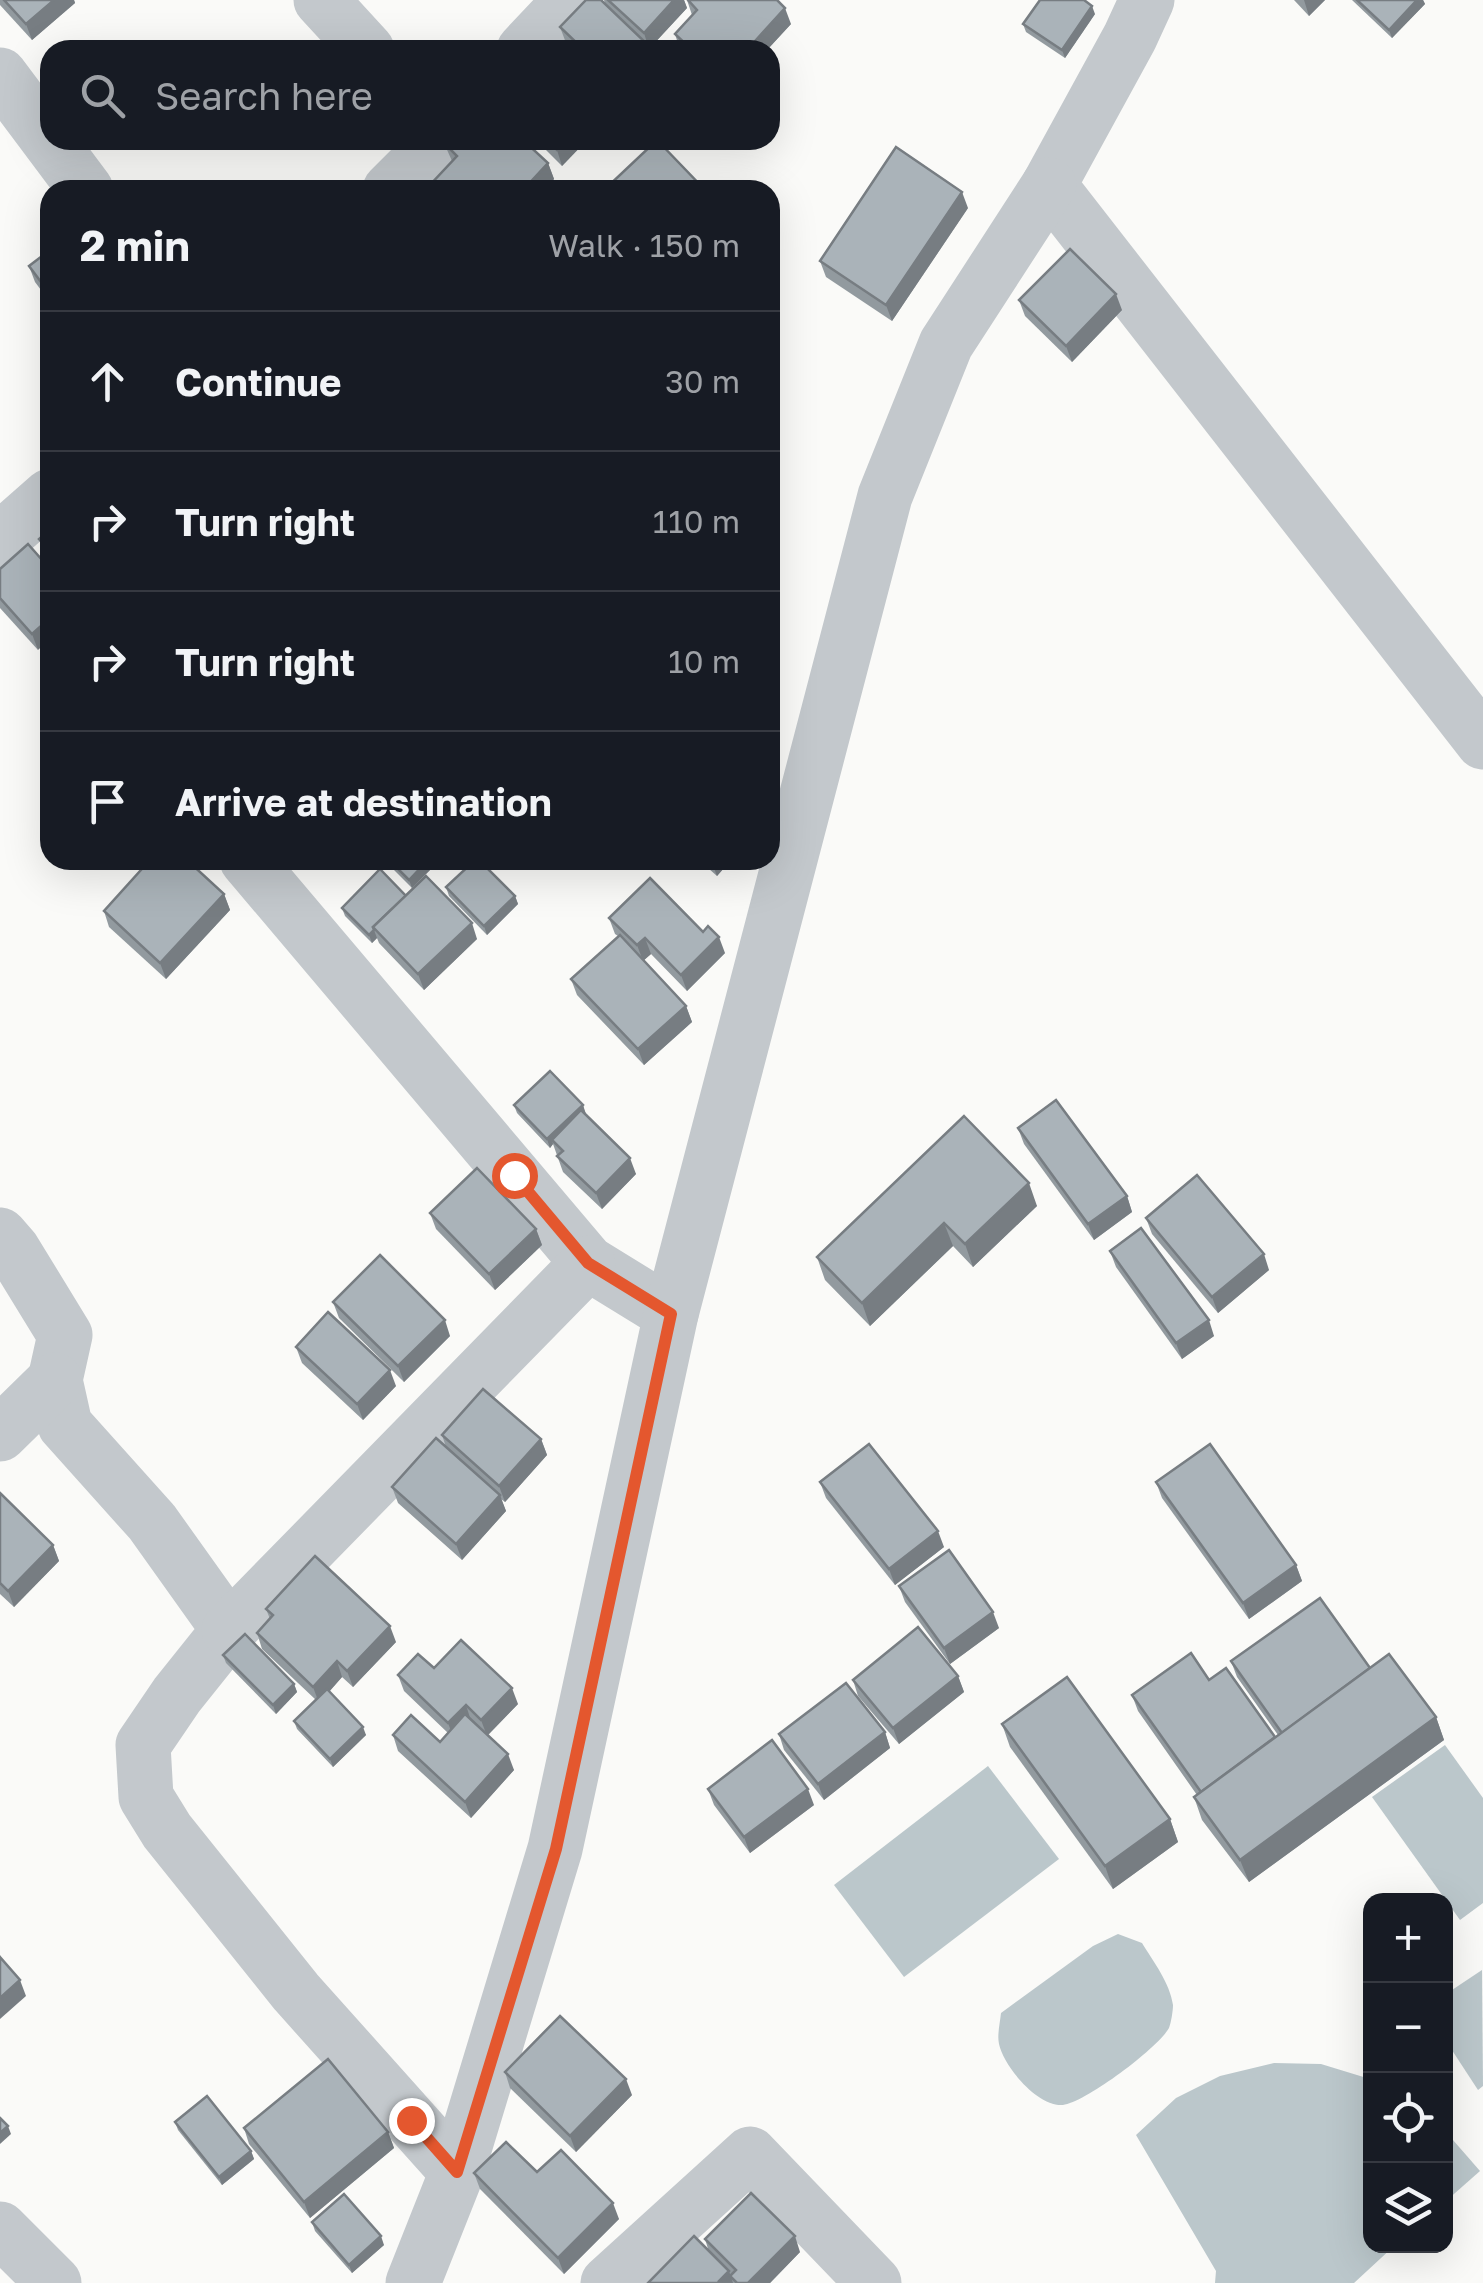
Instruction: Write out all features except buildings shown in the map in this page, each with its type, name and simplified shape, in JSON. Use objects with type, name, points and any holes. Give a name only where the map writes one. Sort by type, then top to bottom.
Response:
[{"type":"street","points":[[321,0],[358,40]]},
{"type":"street","points":[[533,40],[571,0]]},
{"type":"street","points":[[413,2283],[457,2172],[556,1849],[671,1314],[885,496],[946,344],[1049,185],[1147,0]]},
{"type":"street","points":[[0,74],[40,128]]},
{"type":"street","points":[[56,150],[79,180]]},
{"type":"street","points":[[400,180],[430,150]]},
{"type":"street","points":[[1049,185],[1483,742]]},
{"type":"street","points":[[0,540],[40,505]]},
{"type":"street","points":[[255,870],[588,1263],[671,1314]]},
{"type":"street","points":[[0,1235],[66,1334],[55,1380],[65,1425],[152,1522],[229,1630]]},
{"type":"street","points":[[457,2172],[296,1992],[166,1831],[146,1797],[143,1745],[229,1630],[588,1263]]},
{"type":"street","points":[[0,1434],[55,1380]]},
{"type":"street","points":[[608,2283],[750,2154],[874,2283]]},
{"type":"street","points":[[0,2228],[54,2283]]},
{"type":"shaded area","points":[[1445,1745],[1483,1798],[1483,1903],[1460,1920],[1453,1910],[1453,1893],[1441,1893],[1372,1797]]},
{"type":"shaded area","points":[[988,1766],[1059,1859],[904,1977],[834,1885]]},
{"type":"shaded area","points":[[1118,1934],[1142,1943],[1160,1972],[1173,2005],[1169,2028],[1151,2048],[1104,2085],[1063,2105],[1043,2100],[1024,2084],[1002,2053],[998,2040],[1001,2013],[1093,1946]]},
{"type":"shaded area","points":[[1482,1970],[1483,2086],[1478,2090],[1453,2052],[1453,1989]]},
{"type":"shaded area","points":[[1274,2063],[1321,2064],[1363,2077],[1363,2253],[1386,2253],[1354,2283],[1215,2283],[1216,2271],[1136,2135],[1176,2098],[1220,2076]]},
{"type":"shaded area","points":[[1453,2140],[1480,2171],[1453,2195]]},
{"type":"route","points":[[411,2120],[457,2172],[556,1849],[671,1314],[588,1263],[514,1175]]}]
